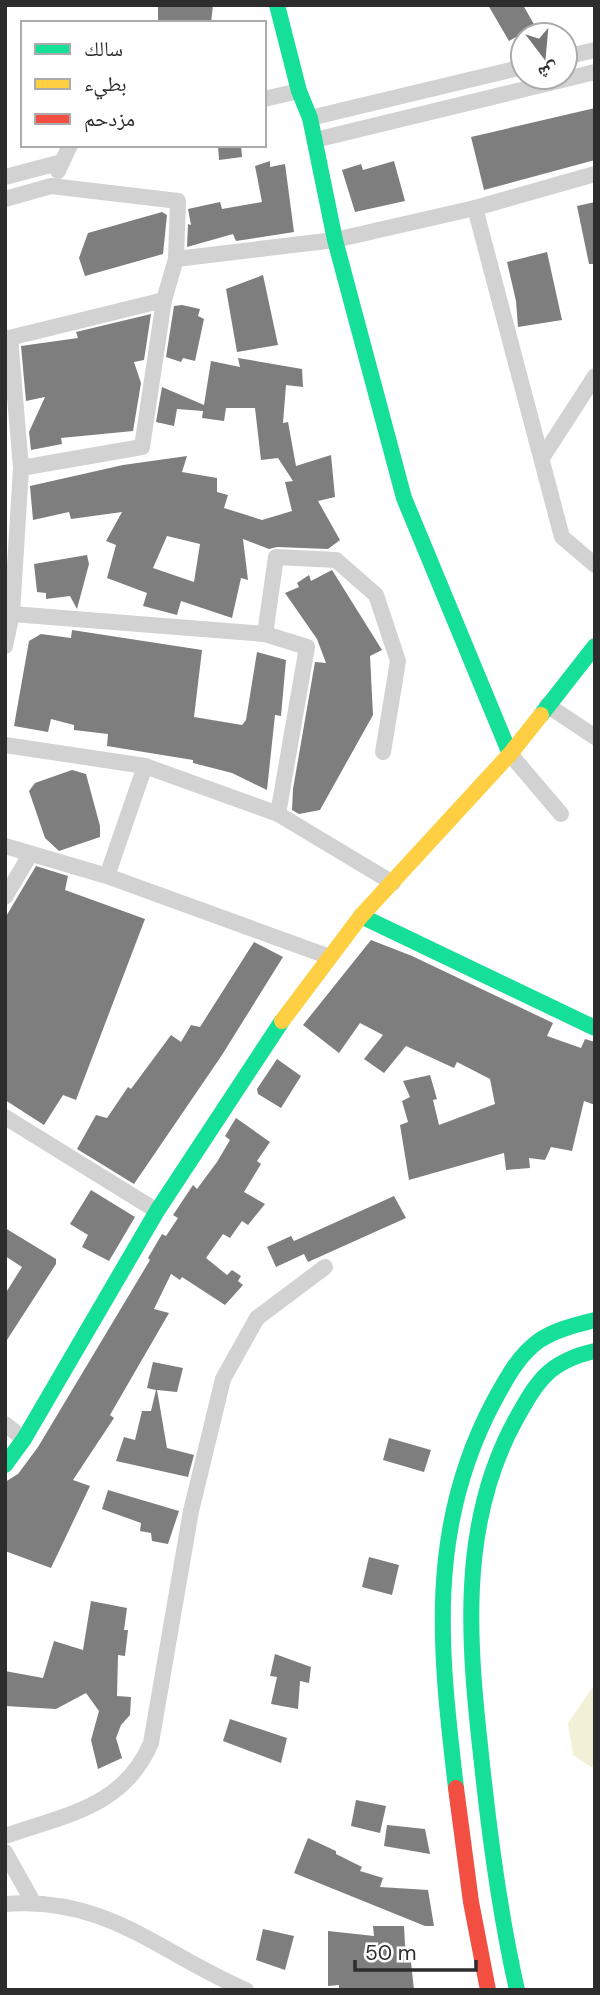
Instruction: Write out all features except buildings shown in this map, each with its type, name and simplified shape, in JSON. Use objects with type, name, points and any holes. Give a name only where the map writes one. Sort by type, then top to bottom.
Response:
[{"type":"main road","points":[[277,5],[299,92],[310,118],[335,240],[404,498],[510,754]]},
{"type":"main road","points":[[5,1465],[24,1439],[158,1211],[277,1027],[361,916],[510,754],[595,646]]},
{"type":"main road","points":[[361,916],[595,1028]]},
{"type":"main road","points":[[488,1990],[464,1875],[441,1642],[441,1569],[461,1479],[486,1412],[520,1359],[537,1341],[595,1320]]},
{"type":"main road","points":[[517,1990],[492,1870],[468,1638],[469,1570],[479,1519],[494,1467],[514,1421],[550,1370],[567,1359],[595,1350]]},
{"type":"street","points":[[310,118],[509,70]]},
{"type":"street","points":[[314,140],[595,72]]},
{"type":"street","points":[[266,99],[299,92]]},
{"type":"street","points":[[51,186],[69,147]]},
{"type":"street","points":[[5,177],[62,162]]},
{"type":"street","points":[[177,259],[335,240],[475,208],[595,174]]},
{"type":"street","points":[[5,199],[51,186],[178,201],[177,259],[164,300],[142,447],[21,468]]},
{"type":"street","points":[[475,208],[562,537],[595,565]]},
{"type":"street","points":[[5,646],[12,614],[21,468],[8,339],[164,300]]},
{"type":"street","points":[[542,458],[595,376]]},
{"type":"street","points":[[265,634],[276,557],[335,560],[376,595],[398,661],[383,752]]},
{"type":"street","points":[[12,614],[265,634],[307,647],[278,814]]},
{"type":"street","points":[[547,705],[595,737]]},
{"type":"street","points":[[5,745],[145,765],[278,814],[393,883]]},
{"type":"street","points":[[510,754],[561,814]]},
{"type":"street","points":[[107,876],[145,765]]},
{"type":"street","points":[[5,846],[107,876],[330,957]]},
{"type":"street","points":[[5,897],[30,855]]},
{"type":"street","points":[[5,1117],[158,1211]]},
{"type":"street","points":[[5,1836],[110,1797],[131,1778],[146,1755],[151,1743],[191,1511],[223,1378],[257,1318],[325,1267]]},
{"type":"street","points":[[5,1424],[24,1439]]},
{"type":"street","points":[[5,1852],[33,1902]]},
{"type":"street","points":[[5,1904],[33,1902],[76,1907],[122,1923],[222,1985],[246,1990]]},
{"type":"shaded area","points":[[595,1684],[595,1767],[591,1767],[573,1755],[568,1723]]},
{"type":"traffic: fast","points":[[277,5],[299,91],[310,118],[335,240],[404,498],[510,754]]},
{"type":"traffic: fast","points":[[541,715],[595,646]]},
{"type":"traffic: fast","points":[[361,916],[595,1028]]},
{"type":"traffic: fast","points":[[5,1465],[24,1439],[157,1211],[282,1021]]},
{"type":"traffic: fast","points":[[456,1788],[446,1688],[443,1592],[457,1497],[472,1450],[493,1403],[519,1361],[532,1346],[546,1336],[595,1320]]},
{"type":"traffic: fast","points":[[517,1990],[496,1877],[477,1720],[471,1632],[476,1546],[496,1461],[530,1395],[555,1367],[579,1355],[595,1351]]},
{"type":"traffic: slow","points":[[282,1021],[361,916],[510,754],[541,715]]},
{"type":"traffic: jam","points":[[456,1788],[471,1902],[488,1990]]}]
